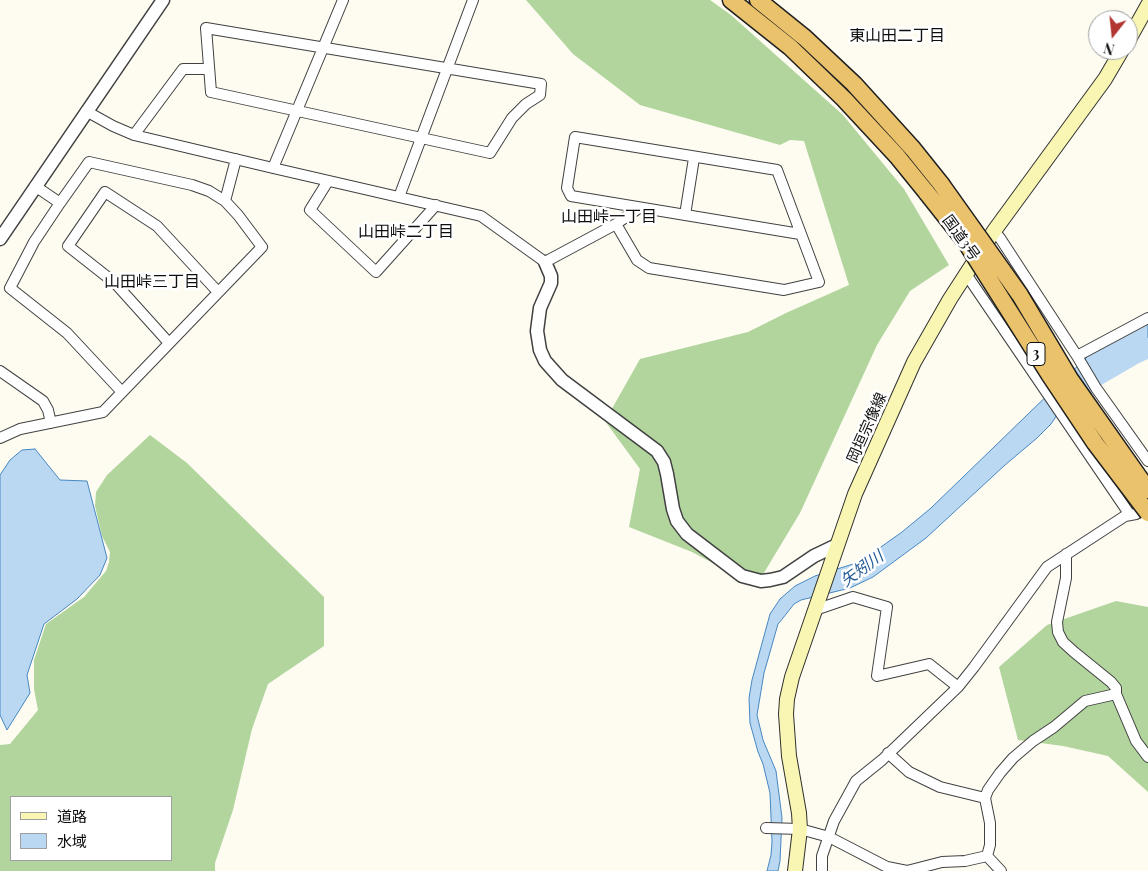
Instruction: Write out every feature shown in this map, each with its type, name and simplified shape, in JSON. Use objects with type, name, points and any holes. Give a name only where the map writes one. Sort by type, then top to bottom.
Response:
[{"type":"highway","name":"国道3号","points":[[731,0],[790,47],[897,156],[934,188],[1020,295],[1070,379],[1148,490]]},
{"type":"highway","name":"国道3号","points":[[758,0],[805,38],[854,84],[913,149],[964,241],[1095,443],[1148,513]]},
{"type":"main road","points":[[1138,23],[1148,5]]},
{"type":"main road","name":"岡垣宗像線","points":[[795,871],[800,829],[789,756],[786,714],[787,699],[792,677],[855,494],[914,362],[950,298],[994,231],[1105,79],[1116,60]]},
{"type":"street","points":[[0,239],[163,0]]},
{"type":"street","points":[[273,168],[343,0]]},
{"type":"street","points":[[399,197],[473,0]]},
{"type":"street","points":[[206,28],[324,47],[449,68],[540,84],[540,95],[526,104],[512,118],[490,153],[211,92],[206,28]]},
{"type":"street","points":[[134,135],[183,69],[209,69]]},
{"type":"street","points":[[86,111],[134,135],[481,216],[545,262],[551,282],[540,308],[537,331],[540,350],[545,361],[562,380],[656,450],[664,462],[676,520],[686,534],[742,576],[761,580],[783,577],[814,556],[837,545]]},
{"type":"street","points":[[616,224],[637,260],[650,268],[784,290],[819,282],[776,170],[575,137],[567,188],[571,196],[800,234]]},
{"type":"street","points":[[685,215],[694,158]]},
{"type":"street","points":[[225,201],[236,159]]},
{"type":"street","points":[[0,438],[20,429],[102,412],[122,392],[262,247],[225,201],[208,191],[192,185],[89,162],[34,242],[10,288],[67,333],[122,392]]},
{"type":"street","points":[[328,180],[310,210],[376,272],[436,205]]},
{"type":"street","points":[[36,186],[60,203]]},
{"type":"street","points":[[169,343],[115,282],[68,246],[105,192],[157,226],[218,292]]},
{"type":"street","points":[[545,262],[616,224],[639,208]]},
{"type":"street","points":[[994,231],[1077,356],[1096,388],[1148,461]]},
{"type":"street","points":[[966,274],[1130,515]]},
{"type":"street","points":[[1077,356],[1148,318]]},
{"type":"street","points":[[0,371],[43,401],[52,422]]},
{"type":"street","points":[[822,871],[822,856],[834,821],[856,781],[888,754],[958,686],[974,668],[1047,567],[1125,516],[1136,514],[1148,507]]},
{"type":"street","points":[[1066,554],[1066,578],[1057,622],[1058,632],[1063,642],[1116,688],[1116,694],[1136,742],[1148,757]]},
{"type":"street","points":[[816,607],[853,597],[887,606],[878,676],[929,664],[958,686]]},
{"type":"street","points":[[987,856],[990,845],[990,823],[985,798],[988,790],[1000,773],[1033,741],[1054,727],[1085,701],[1116,694]]},
{"type":"street","points":[[888,754],[909,772],[940,787],[985,798]]},
{"type":"street","points":[[766,828],[800,829],[828,837],[887,866],[907,871],[942,862],[964,866],[987,856]]},
{"type":"street","points":[[987,856],[1001,871]]},
{"type":"green space","points":[[526,0],[710,0],[731,15],[843,115],[904,189],[949,265],[910,291],[877,345],[800,513],[756,586],[692,552],[629,527],[640,469],[605,421],[640,359],[748,332],[849,285],[804,141],[790,140],[780,145],[640,105],[573,54]]},
{"type":"green space","points":[[150,435],[187,463],[324,597],[324,646],[268,684],[252,729],[233,810],[215,863],[215,871],[0,871],[0,745],[10,744],[38,710],[34,689],[34,660],[46,624],[84,597],[106,571],[110,552],[102,536],[95,506],[96,492],[107,475]]},
{"type":"green space","points":[[1116,601],[1148,607],[1148,792],[1108,756],[1063,746],[1018,740],[999,667],[1047,625]]},
{"type":"water","points":[[1148,323],[1148,343],[1124,354],[1096,372],[1065,403],[1051,424],[1037,438],[926,538],[873,577],[850,588],[801,600],[794,604],[778,624],[764,673],[757,715],[763,740],[776,771],[782,818],[778,871],[767,871],[772,842],[770,793],[750,723],[749,698],[770,614],[780,599],[795,586],[815,576],[864,559],[902,532],[931,508],[1089,355]]},
{"type":"water","points":[[35,449],[60,480],[87,481],[107,558],[100,575],[77,599],[44,624],[27,675],[30,693],[7,730],[0,715],[0,475],[10,460],[22,450]]},
{"type":"waterway","name":"矢矧川","points":[[1065,403],[1095,377],[1148,348]]},
{"type":"district","name":"東山田二丁目","points":[[897,36]]},
{"type":"district","name":"山田峠一丁目","points":[[609,217]]},
{"type":"district","name":"山田峠二丁目","points":[[406,232]]},
{"type":"district","name":"山田峠三丁目","points":[[152,282]]}]
